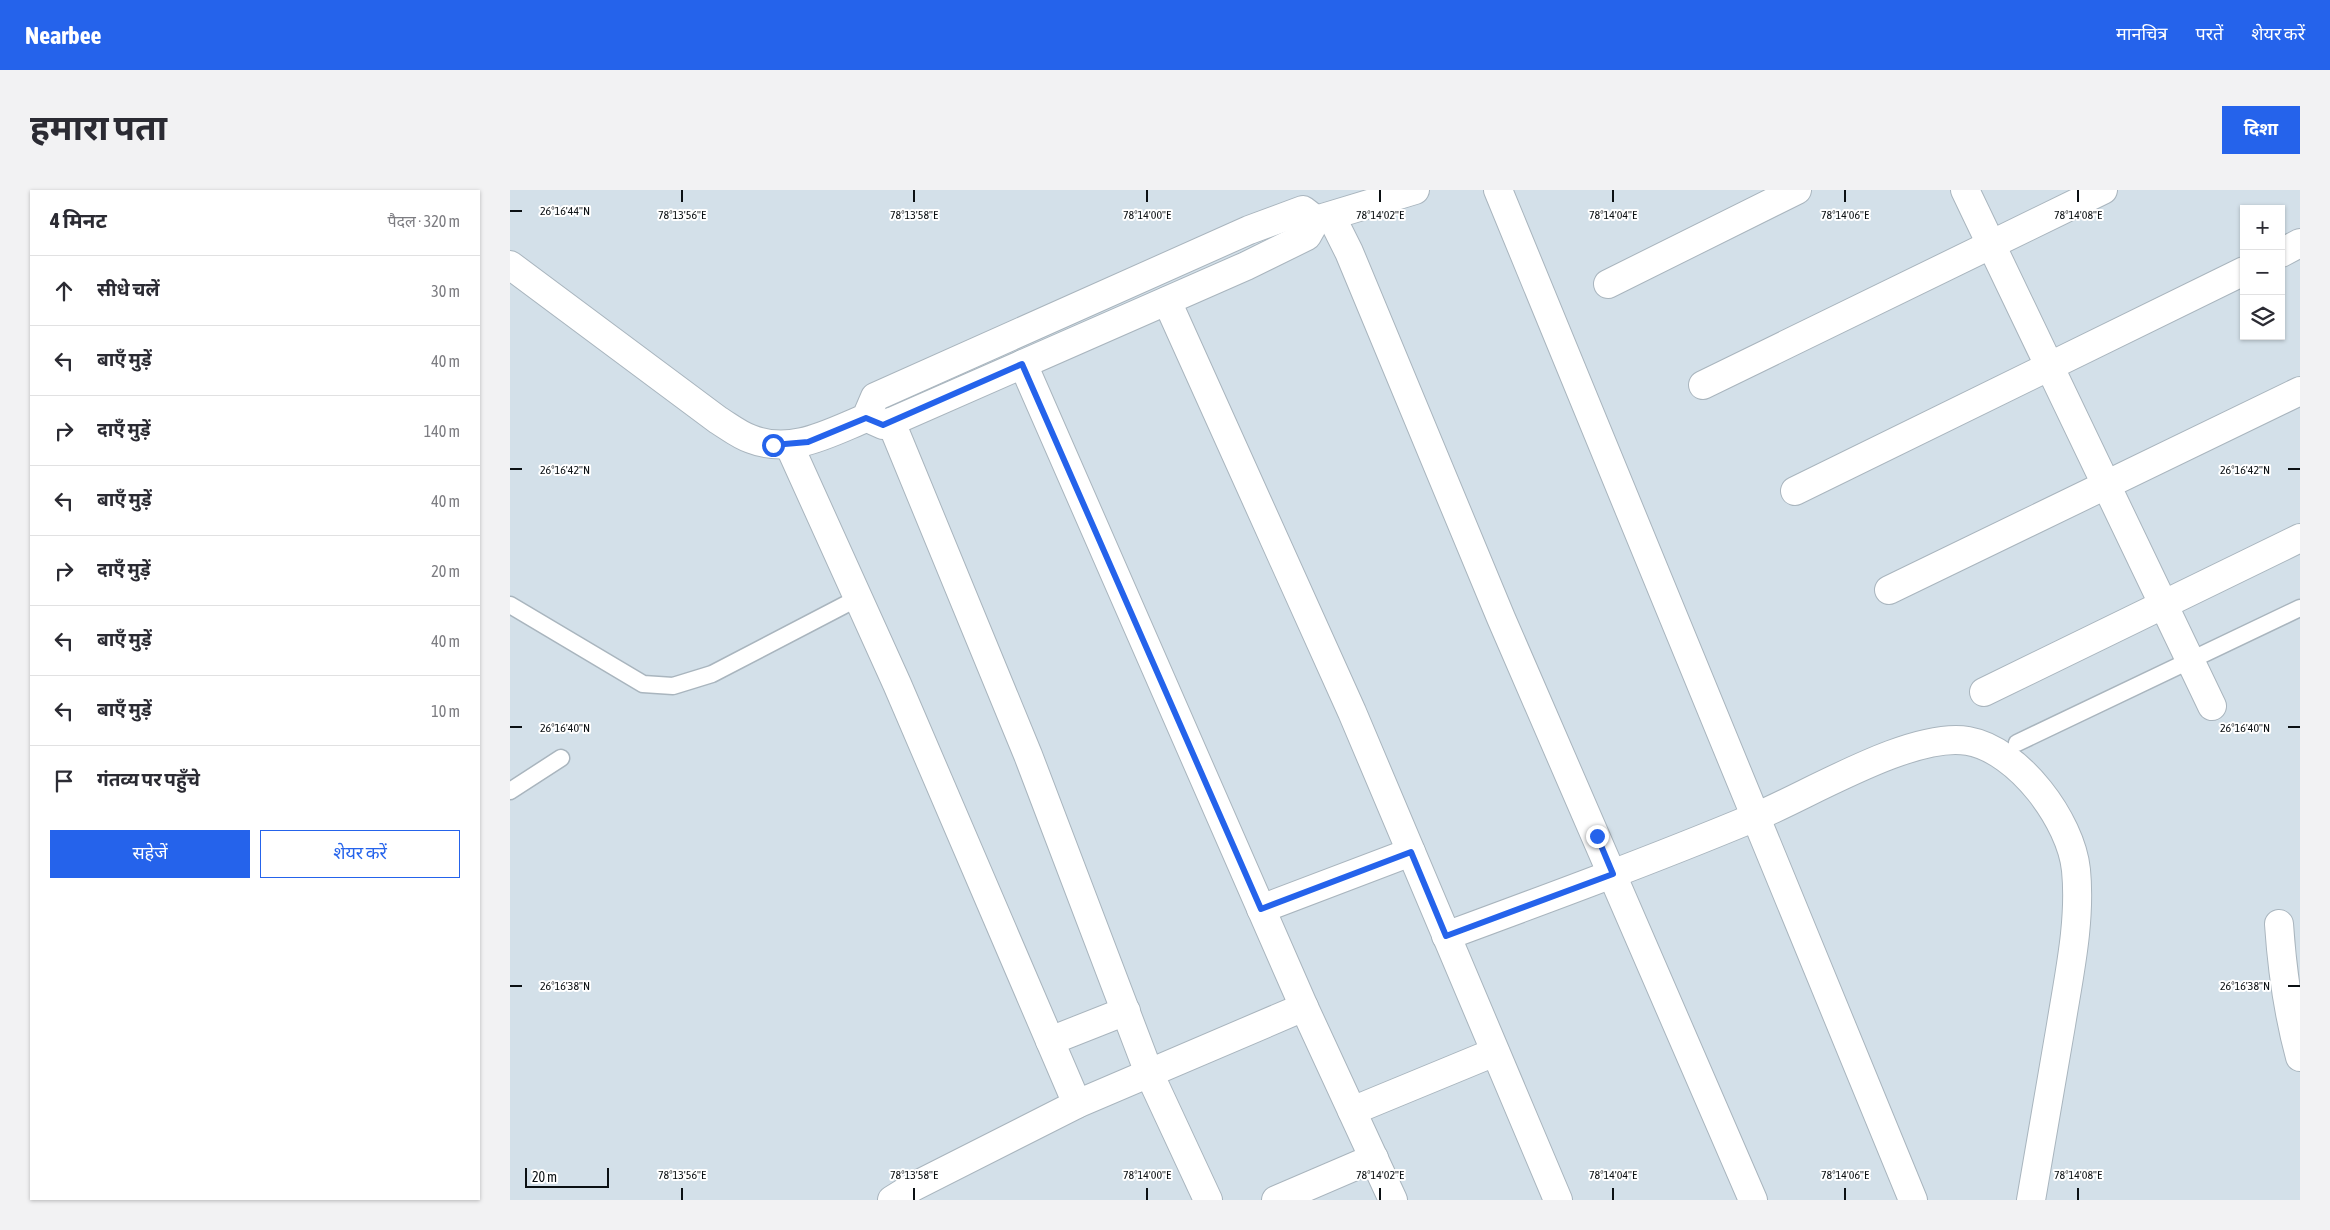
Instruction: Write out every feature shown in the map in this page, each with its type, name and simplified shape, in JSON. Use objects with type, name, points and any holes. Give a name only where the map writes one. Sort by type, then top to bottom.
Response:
[{"type":"street","points":[[1208,1200],[1150,1073],[1028,755],[878,420],[876,397],[1249,230],[1303,210],[1334,209],[1415,190]]},
{"type":"street","points":[[1498,190],[1913,1200]]},
{"type":"street","points":[[1608,284],[1797,190]]},
{"type":"street","points":[[1965,190],[2212,706]]},
{"type":"street","points":[[1703,385],[2103,190]]},
{"type":"street","points":[[510,265],[718,420],[749,439],[773,445],[789,445],[808,442],[878,420],[1022,364],[1246,266],[1307,236],[1334,209]]},
{"type":"street","points":[[1334,209],[1349,252],[1501,618],[1753,1200]]},
{"type":"street","points":[[2285,251],[2300,243]]},
{"type":"street","points":[[1795,491],[2240,273]]},
{"type":"street","points":[[1167,301],[1352,712],[1558,1200]]},
{"type":"street","points":[[1022,364],[1304,1007],[1393,1200]]},
{"type":"street","points":[[1889,590],[2300,391]]},
{"type":"street","points":[[789,445],[858,598],[1077,1104]]},
{"type":"street","points":[[1984,692],[2300,538]]},
{"type":"street","points":[[1446,936],[1613,874],[1756,817],[1894,753],[1931,742],[1967,740],[1990,748],[2016,766],[2054,810],[2070,843],[2076,870],[2076,904],[2066,994],[2031,1200]]},
{"type":"street","points":[[1261,909],[1411,852]]},
{"type":"street","points":[[2279,924],[2282,966],[2292,1029],[2300,1057]]},
{"type":"street","points":[[892,1200],[913,1186],[1077,1104],[1304,1007]]},
{"type":"street","points":[[1050,1041],[1126,1011]]},
{"type":"street","points":[[1352,1111],[1496,1052]]},
{"type":"street","points":[[1276,1200],[1374,1158]]},
{"type":"lane","points":[[510,605],[643,684],[673,686],[712,674],[858,598]]},
{"type":"lane","points":[[2017,743],[2300,608]]},
{"type":"lane","points":[[510,791],[561,758]]},
{"type":"route","points":[[773,445],[808,442],[866,418],[883,425],[1022,364],[1261,909],[1411,852],[1446,936],[1613,874],[1597,836]]}]
